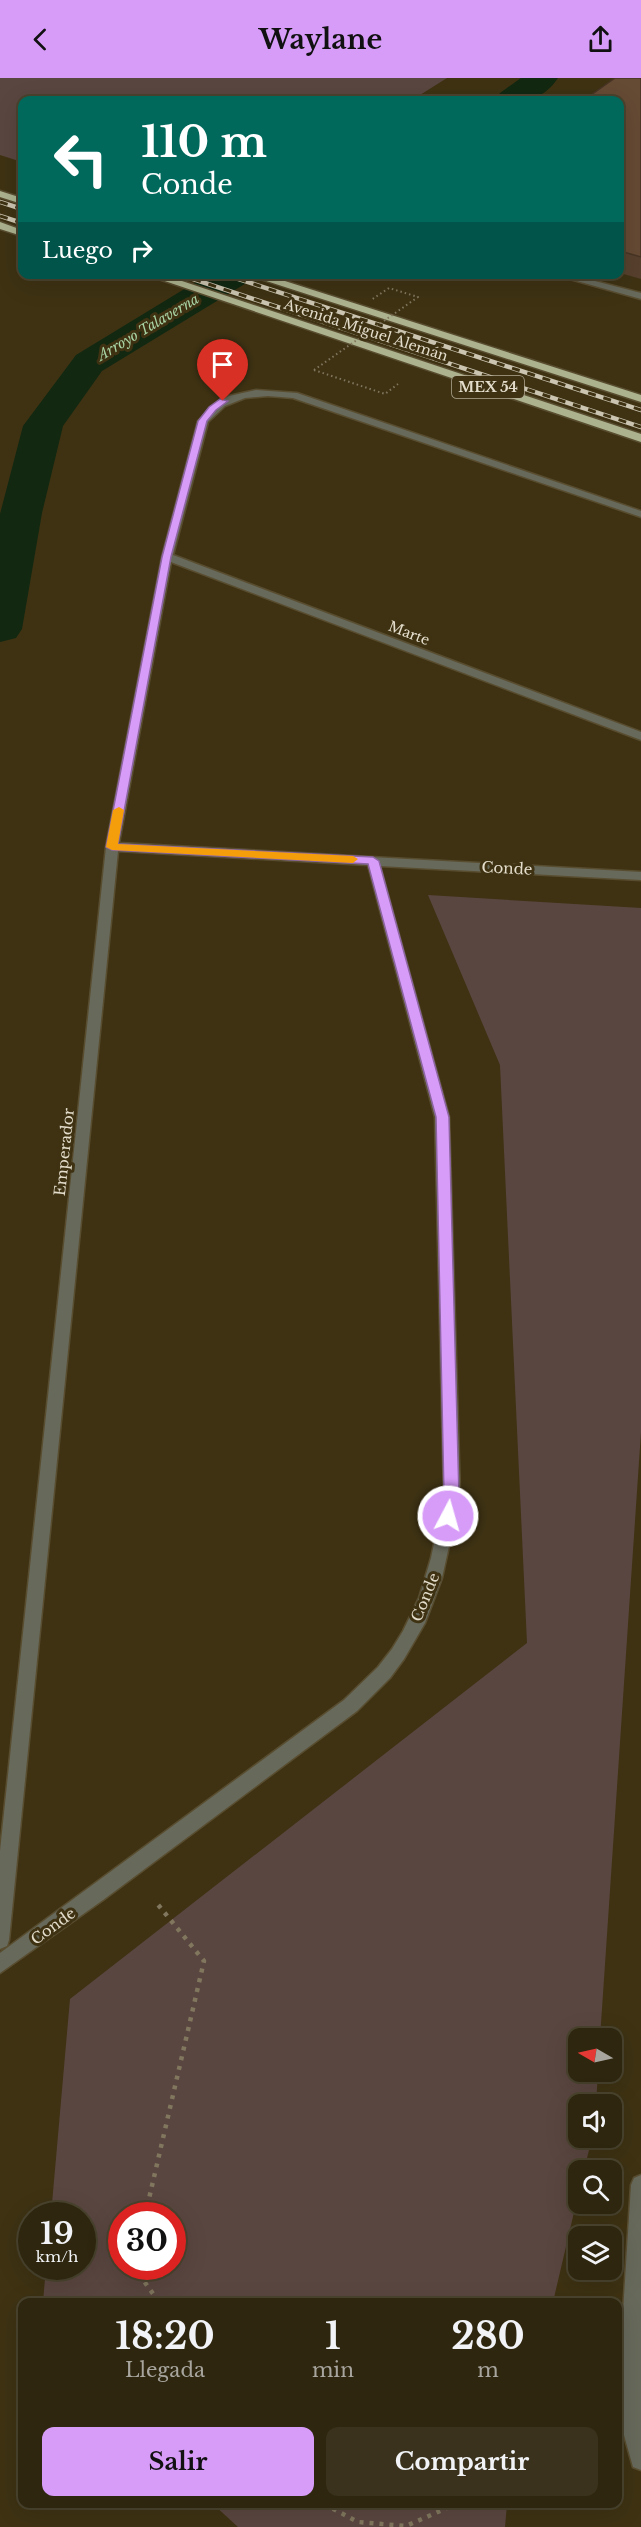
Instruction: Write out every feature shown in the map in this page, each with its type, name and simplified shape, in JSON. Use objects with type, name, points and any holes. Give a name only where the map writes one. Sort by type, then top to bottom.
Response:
[{"type":"highway","points":[[0,194],[18,200]]},
{"type":"highway","points":[[0,225],[18,232]]},
{"type":"highway","name":"Avenida Miguel Alemán","points":[[164,279],[641,438]]},
{"type":"highway","name":"Avenida Miguel Alemán","points":[[269,279],[369,306],[641,399]]},
{"type":"street","points":[[575,279],[641,296]]},
{"type":"street","name":"Emperador","points":[[0,1940],[112,847],[166,557],[203,421],[212,408],[239,395],[272,392],[294,395],[641,514]]},
{"type":"street","name":"Marte","points":[[166,557],[641,736]]},
{"type":"street","name":"Conde","points":[[112,847],[641,876]]},
{"type":"street","name":"Conde","points":[[0,1964],[129,1871],[360,1698],[398,1654],[422,1609],[441,1557],[452,1496],[442,1117],[373,861]]},
{"type":"street","points":[[641,2185],[630,2376],[633,2428],[641,2459]]},
{"type":"path","points":[[369,306],[389,288],[418,297],[314,370],[385,394],[398,384]]},
{"type":"path","points":[[129,1871],[204,1961],[148,2202]]},
{"type":"path","points":[[143,2280],[156,2298]]},
{"type":"path","points":[[332,2508],[358,2522],[406,2526],[447,2508]]},
{"type":"shaded area","points":[[0,78],[447,78],[418,96],[18,96],[18,161],[0,155]]},
{"type":"shaded area","points":[[428,895],[641,908],[641,1432],[601,2028],[568,2028],[568,2082],[597,2082],[597,2094],[568,2094],[568,2148],[590,2148],[586,2160],[568,2160],[568,2214],[574,2214],[571,2226],[568,2226],[568,2238],[554,2298],[43,2298],[45,2280],[96,2280],[96,2202],[52,2202],[70,1999],[527,1643],[500,1065]]},
{"type":"shaded area","points":[[217,2508],[507,2508],[505,2527],[238,2527]]},
{"type":"building","points":[[615,78],[641,78],[641,257],[624,252],[624,96],[590,96]]},
{"type":"waterway","name":"Arroyo Talaverna","points":[[517,96],[542,78]]},
{"type":"waterway","name":"Arroyo Talaverna","points":[[0,629],[21,513],[43,426],[89,363],[227,279]]},
{"type":"railway","points":[[0,202],[18,208]]},
{"type":"railway","points":[[0,216],[18,222]]},
{"type":"railway","points":[[193,279],[641,427]]},
{"type":"railway","points":[[238,279],[641,410]]},
{"type":"slow traffic","points":[[119,810],[112,847],[353,859]]},
{"type":"route","points":[[223,401],[212,408],[203,421],[166,557],[112,847],[373,861],[442,1117],[452,1496],[448,1516]]}]
